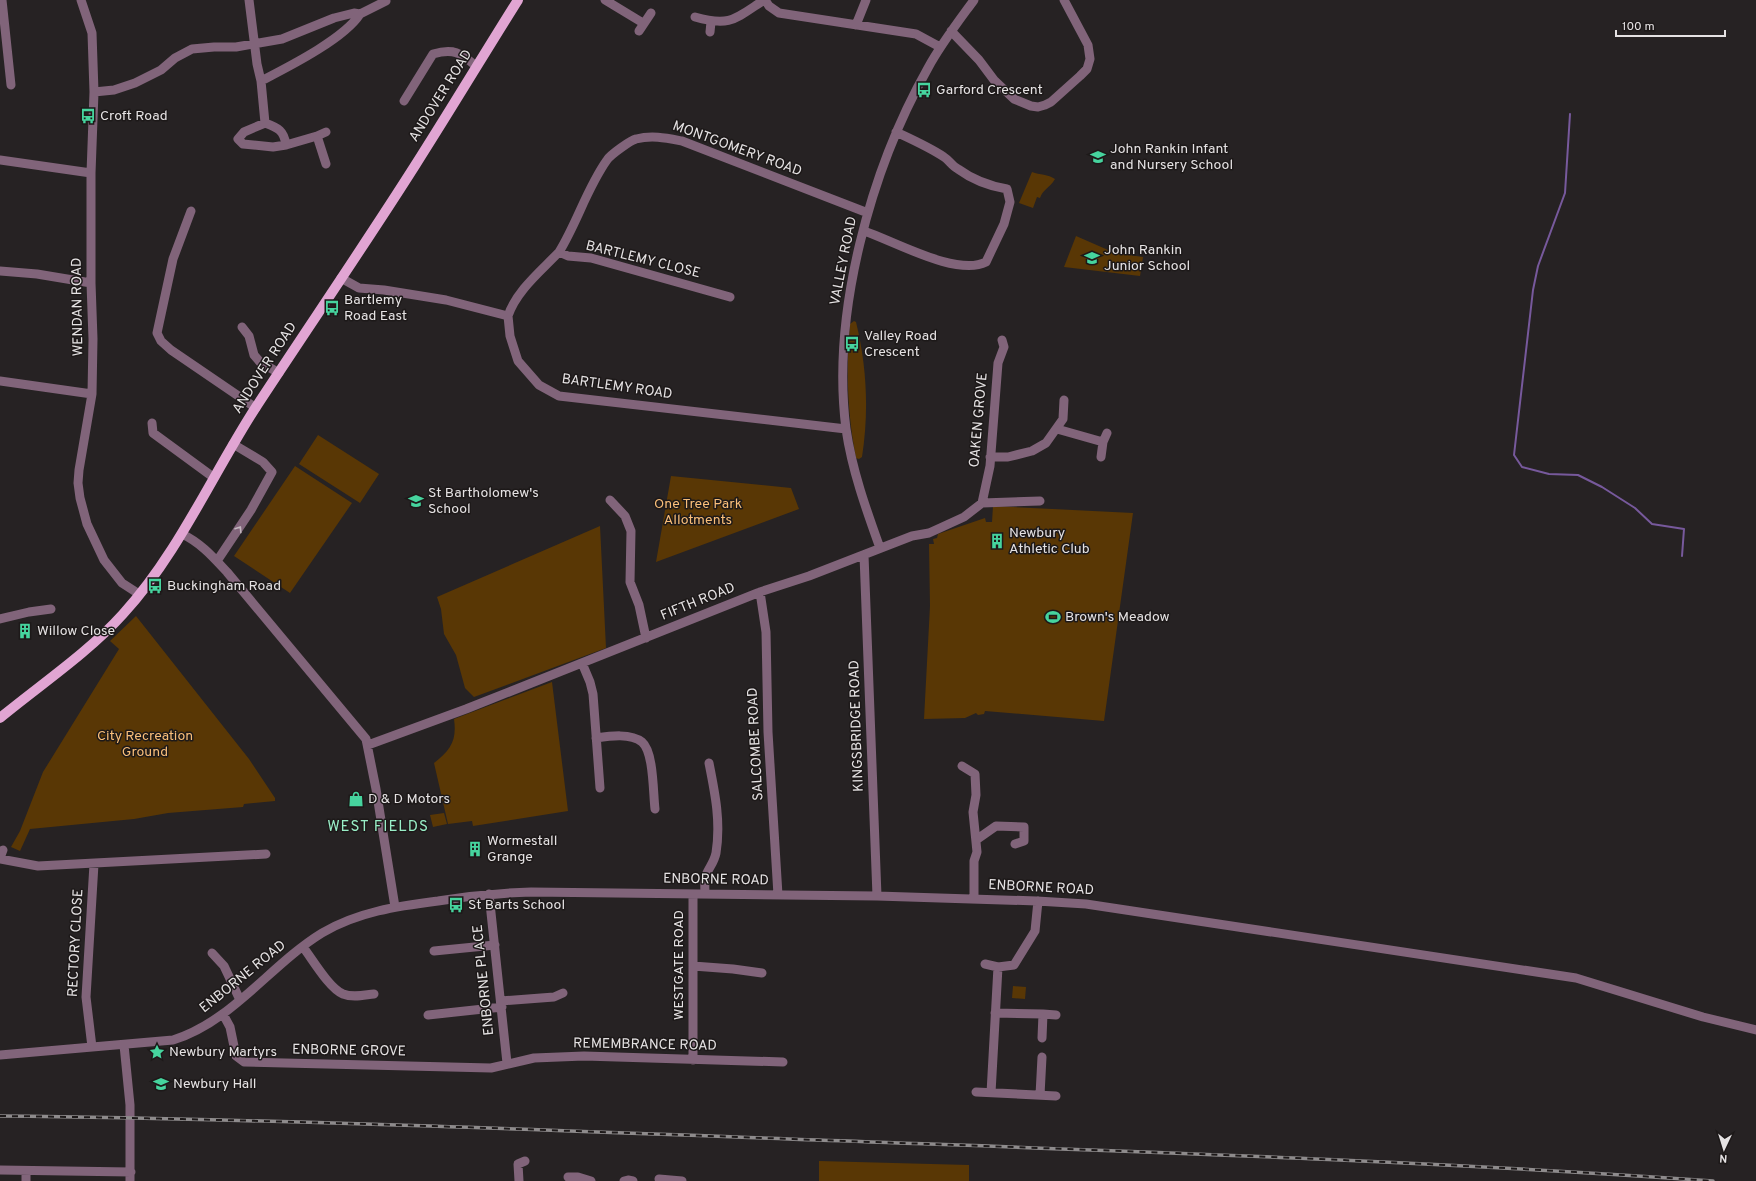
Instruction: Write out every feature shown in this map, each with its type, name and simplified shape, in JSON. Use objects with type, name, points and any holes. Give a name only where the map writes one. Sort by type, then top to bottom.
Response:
[{"type":"main road","name":"ANDOVER ROAD","points":[[0,718],[106,631],[122,615],[139,594],[182,534],[214,477],[278,373],[417,162],[518,0]]},
{"type":"street","points":[[2,0],[11,85]]},
{"type":"street","name":"WENDAN ROAD","points":[[81,0],[92,33],[94,92],[91,173],[91,283],[93,338],[92,394],[79,470],[80,498],[87,524],[104,560],[122,583],[139,594]]},
{"type":"street","points":[[249,0],[254,45],[261,81],[265,123]]},
{"type":"street","points":[[605,0],[641,27],[651,13]]},
{"type":"street","points":[[695,17],[711,22],[731,21],[764,0],[769,6],[779,13],[916,34],[940,47]]},
{"type":"street","points":[[856,24],[866,0]]},
{"type":"street","name":"VALLEY ROAD","points":[[880,548],[858,483],[846,429],[843,387],[845,337],[852,284],[868,213],[885,160],[896,132],[913,95],[940,47],[974,0]]},
{"type":"street","points":[[951,31],[979,60],[994,80],[1014,99],[1031,106],[1038,107],[1051,102],[1080,76],[1086,69],[1090,59],[1088,45],[1064,0]]},
{"type":"street","points":[[94,92],[114,90],[135,83],[161,70],[175,58],[192,49],[254,45],[282,39],[334,18],[354,13],[360,14],[386,2]]},
{"type":"street","points":[[261,81],[322,46],[356,21],[360,14]]},
{"type":"street","points":[[710,32],[711,22]]},
{"type":"street","points":[[404,101],[433,54],[447,50],[462,55],[476,66]]},
{"type":"street","points":[[286,145],[284,135],[277,128],[265,123],[244,132],[238,139],[243,144],[273,147],[286,145],[326,132]]},
{"type":"street","points":[[864,231],[929,257],[951,264],[967,266],[981,265],[986,262],[1004,224],[1010,202],[1007,189],[992,187],[975,180],[956,169],[946,158],[921,143],[896,132]]},
{"type":"street","points":[[317,136],[326,164]]},
{"type":"street","name":"MONTGOMERY ROAD","points":[[559,252],[569,236],[607,158],[635,139],[659,136],[682,141],[868,213]]},
{"type":"street","points":[[0,160],[91,173]]},
{"type":"street","points":[[191,211],[173,259],[157,333],[161,342],[170,350],[256,408]]},
{"type":"street","points":[[341,278],[359,288],[384,290],[446,300],[508,316],[511,308],[520,295],[559,252]]},
{"type":"street","name":"BARTLEMY CLOSE","points":[[559,252],[568,256],[591,258],[730,297]]},
{"type":"street","points":[[0,271],[37,274],[91,283]]},
{"type":"street","name":"BARTLEMY ROAD","points":[[508,316],[510,336],[518,361],[539,385],[559,396],[846,429]]},
{"type":"street","points":[[242,327],[249,336],[254,356],[260,362],[278,373]]},
{"type":"street","name":"OAKEN GROVE","points":[[982,503],[986,488],[990,457],[998,363],[1004,347],[1002,340]]},
{"type":"street","points":[[0,381],[92,394]]},
{"type":"street","points":[[990,457],[1008,457],[1032,451],[1046,443],[1063,419],[1064,400]]},
{"type":"street","points":[[152,423],[153,432]]},
{"type":"street","points":[[1057,429],[1105,437],[1101,457]]},
{"type":"street","points":[[143,432],[153,432],[214,477]]},
{"type":"street","points":[[216,561],[251,510],[272,472],[263,462],[234,444]]},
{"type":"street","points":[[610,500],[626,516],[631,531],[630,582],[639,605],[646,638]]},
{"type":"street","points":[[982,503],[1040,501]]},
{"type":"street","points":[[619,509],[626,502]]},
{"type":"street","name":"FIFTH ROAD","points":[[368,745],[466,709],[760,592],[864,555],[912,536],[929,533],[964,517],[982,503]]},
{"type":"street","points":[[182,534],[195,540],[216,561],[366,738],[395,907]]},
{"type":"street","name":"KINGSBRIDGE ROAD","points":[[864,555],[877,896]]},
{"type":"street","name":"SALCOMBE ROAD","points":[[760,592],[766,632],[768,732],[778,895]]},
{"type":"street","points":[[0,619],[29,612],[51,609]]},
{"type":"street","points":[[582,663],[593,694],[600,788]]},
{"type":"street","points":[[596,738],[612,736],[630,737],[643,742],[648,751],[651,766],[655,809]]},
{"type":"street","points":[[705,894],[706,875],[712,866],[716,853],[718,829],[717,803],[709,763]]},
{"type":"street","points":[[962,766],[975,774],[976,795],[973,812],[977,852],[974,861],[974,898]]},
{"type":"street","points":[[976,840],[996,826],[1024,827],[1024,841],[1015,844]]},
{"type":"street","points":[[1,855],[38,866],[266,854]]},
{"type":"street","name":"RECTORY CLOSE","points":[[88,1048],[86,997],[94,864]]},
{"type":"street","name":"ENBORNE ROAD","points":[[0,1056],[173,1040],[195,1032],[223,1014],[303,947],[322,933],[347,920],[395,907],[489,894],[564,892],[974,898],[1086,904],[1576,978],[1703,1016],[1756,1030]]},
{"type":"street","name":"ENBORNE PLACE","points":[[489,894],[502,1004],[507,1063]]},
{"type":"street","name":"WESTGATE ROAD","points":[[693,1060],[694,894]]},
{"type":"street","points":[[985,964],[998,967],[1014,965],[1019,959],[1024,947],[1031,940],[1035,931],[1038,901]]},
{"type":"street","points":[[434,951],[494,945]]},
{"type":"street","name":"ENBORNE ROAD","points":[[303,947],[336,990],[349,995],[363,991],[374,994]]},
{"type":"street","points":[[212,952],[224,966],[240,1000]]},
{"type":"street","points":[[693,966],[762,973]]},
{"type":"street","points":[[991,1093],[998,967]]},
{"type":"street","points":[[428,1015],[554,997],[563,993]]},
{"type":"street","points":[[995,1013],[1056,1015]]},
{"type":"street","name":"ENBORNE GROVE","points":[[223,1014],[230,1027],[236,1056],[244,1062],[491,1068],[507,1063]]},
{"type":"street","points":[[1042,1038],[1043,1014]]},
{"type":"street","points":[[0,1170],[130,1176],[130,1105],[124,1045]]},
{"type":"street","name":"REMEMBRANCE ROAD","points":[[507,1063],[534,1058],[584,1056],[783,1062]]},
{"type":"street","points":[[1040,1095],[1042,1057]]},
{"type":"street","points":[[976,1092],[1056,1096]]},
{"type":"street","points":[[519,1181],[518,1164],[525,1161]]},
{"type":"street","points":[[26,1171],[26,1181]]},
{"type":"street","points":[[568,1177],[578,1177],[591,1181]]},
{"type":"street","points":[[660,1179],[682,1181]]},
{"type":"street","points":[[624,1181],[632,1181]]},
{"type":"green space","points":[[1032,172],[1050,176],[1055,179],[1043,192],[1040,198],[1037,197],[1033,208],[1019,203]]},
{"type":"green space","points":[[1076,236],[1115,253],[1143,257],[1140,276],[1064,267]]},
{"type":"green space","points":[[854,321],[856,322],[863,356],[866,390],[866,423],[862,457],[859,459],[856,458],[853,441],[848,391],[850,324]]},
{"type":"green space","points":[[318,435],[379,474],[360,503],[299,464]]},
{"type":"green space","points":[[295,466],[352,503],[290,593],[234,556]]},
{"type":"green space","name":"One Tree Park Allotments","points":[[671,476],[791,488],[799,509],[656,562]]},
{"type":"green space","name":"Brown's Meadow","points":[[993,506],[1133,513],[1104,721],[985,711],[984,714],[978,715],[976,713],[965,718],[924,719],[930,606],[929,544],[934,544],[933,539],[937,538],[938,534],[985,518],[986,522],[992,522]]},
{"type":"green space","points":[[600,526],[606,648],[474,697],[465,688],[456,655],[444,634],[441,609],[437,597]]},
{"type":"green space","name":"City Recreation Ground","points":[[136,616],[249,759],[275,798],[275,801],[244,804],[243,807],[168,813],[134,819],[30,829],[20,851],[11,847],[20,831],[43,772],[119,649],[110,641]]},
{"type":"green space","points":[[552,682],[568,811],[473,826],[472,821],[448,824],[434,763],[445,754],[452,744],[455,733],[454,719]]},
{"type":"green space","points":[[444,813],[447,824],[433,827],[430,815]]},
{"type":"green space","points":[[1013,986],[1026,987],[1025,999],[1012,998]]},
{"type":"green space","points":[[819,1161],[969,1165],[969,1181],[819,1181]]},
{"type":"waterway","points":[[1570,114],[1565,193],[1538,266],[1533,290],[1514,455],[1522,467],[1549,474],[1578,475],[1602,487],[1635,508],[1652,524],[1684,529],[1682,556]]},
{"type":"railway","points":[[0,1116],[102,1117],[409,1125],[1154,1152],[1489,1167],[1713,1181]]},
{"type":"place","name":"Garford Crescent","points":[[924,90]]},
{"type":"place","name":"Croft Road","points":[[88,116]]},
{"type":"place","name":"John Rankin Infant and Nursery School","points":[[1098,157]]},
{"type":"place","name":"John Rankin Junior School","points":[[1092,258]]},
{"type":"place","name":"Bartlemy Road East","points":[[332,308]]},
{"type":"place","name":"Valley Road Crescent","points":[[852,344]]},
{"type":"place","name":"St Bartholomew's School","points":[[416,501]]},
{"type":"place","name":"Newbury Athletic Club","points":[[997,541]]},
{"type":"place","name":"Buckingham Road","points":[[155,586]]},
{"type":"place","name":"Brown's Meadow","points":[[1053,617]]},
{"type":"place","name":"Willow Close","points":[[25,631]]},
{"type":"place","name":"D & D Motors","points":[[356,799]]},
{"type":"place","name":"Wormestall Grange","points":[[475,849]]},
{"type":"place","name":"St Barts School","points":[[456,905]]},
{"type":"place","name":"Newbury Martyrs","points":[[157,1052]]},
{"type":"place","name":"Newbury Hall","points":[[161,1084]]},
{"type":"district","name":"WEST FIELDS","points":[[378,827]]}]
